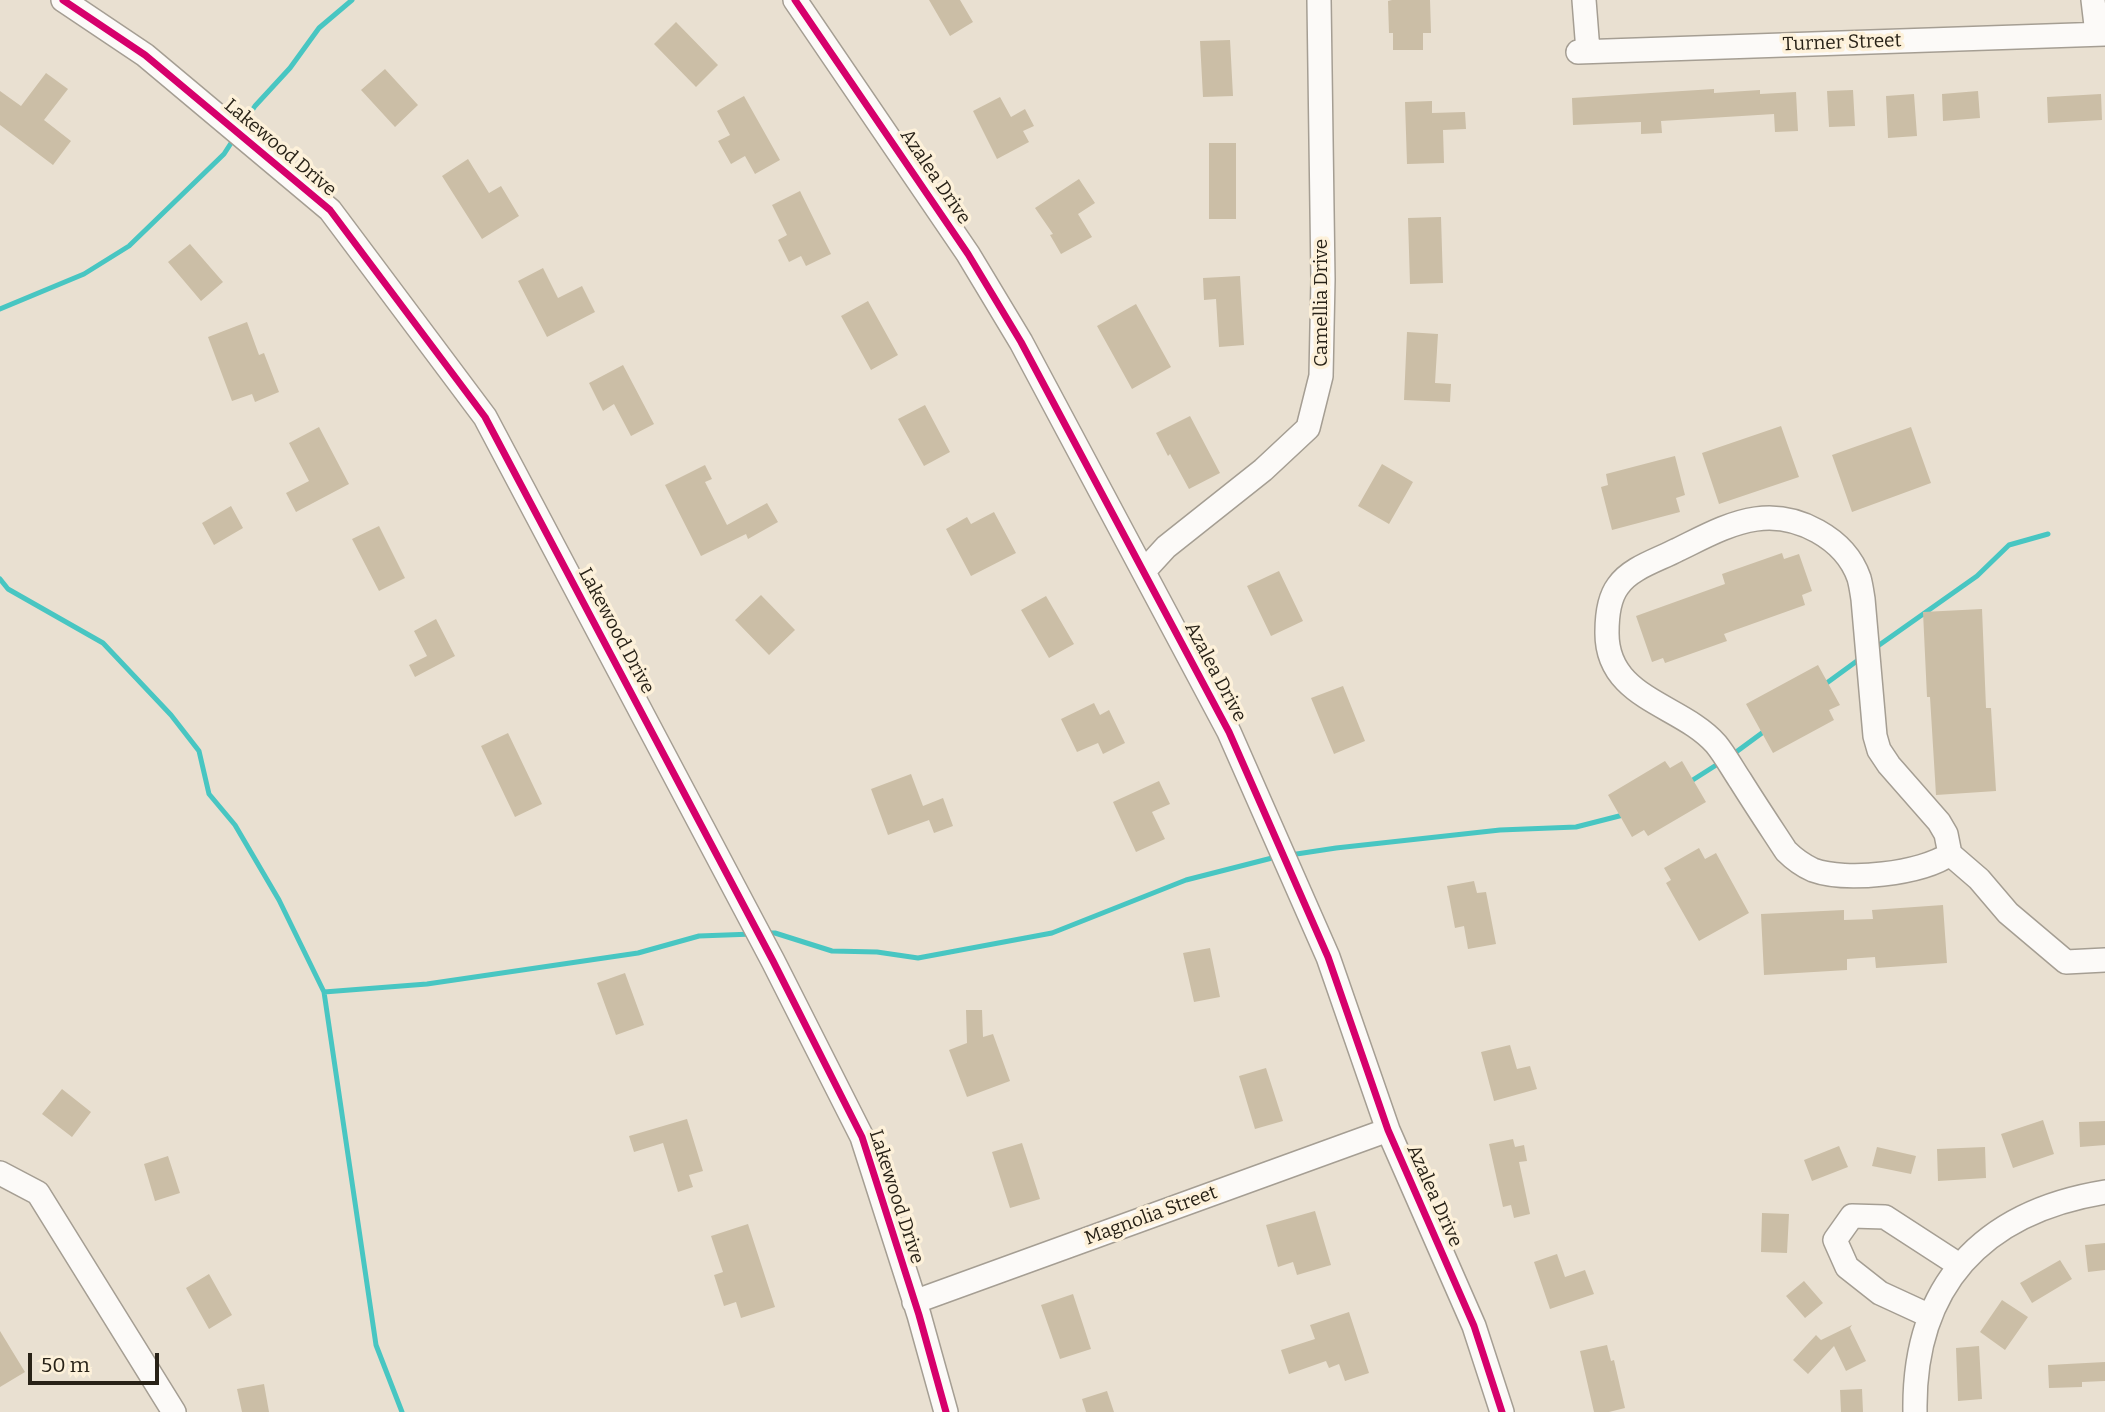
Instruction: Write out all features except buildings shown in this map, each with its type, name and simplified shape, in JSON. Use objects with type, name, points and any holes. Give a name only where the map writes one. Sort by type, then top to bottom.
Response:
[{"type":"street","name":"Lakewood Drive","points":[[63,0],[145,55],[330,210],[485,416],[862,1137],[946,1412]]},
{"type":"street","name":"Azalea Drive","points":[[795,0],[968,254],[1021,342],[1229,732],[1328,957],[1388,1130],[1474,1326],[1502,1412]]},
{"type":"street","name":"Camellia Drive","points":[[1144,571],[1166,547],[1263,470],[1308,428],[1321,376],[1323,279],[1319,0]]},
{"type":"street","name":"Turner Street","points":[[1584,0],[1583,52],[2101,34]]},
{"type":"street","points":[[2093,0],[2101,34]]},
{"type":"street","points":[[1950,854],[1925,867],[1860,874],[1815,871],[1798,863],[1786,852],[1716,743],[1699,729],[1631,686],[1617,670],[1611,659],[1607,631],[1617,586],[1636,571],[1710,534],[1757,519],[1785,519],[1811,527],[1825,536],[1853,565],[1859,579],[1873,725],[1880,750],[1889,765],[1939,822],[1946,834],[1950,854],[1979,879],[2008,913],[2066,962],[2105,960]]},
{"type":"street","name":"Magnolia Street","points":[[914,1302],[1388,1130]]},
{"type":"street","points":[[0,1173],[38,1194],[174,1412]]},
{"type":"street","points":[[1915,1412],[1918,1363],[1930,1316],[1947,1281],[1959,1265],[1990,1238],[2026,1216],[2067,1200],[2105,1192]]},
{"type":"street","points":[[1930,1316],[1880,1293],[1847,1267],[1835,1240],[1852,1216],[1885,1217],[1959,1265]]},
{"type":"waterway","points":[[240,129],[255,106],[290,68],[319,28],[352,0]]},
{"type":"waterway","points":[[0,309],[84,274],[129,246],[224,154],[235,137]]},
{"type":"waterway","points":[[1875,648],[1977,576],[2009,545],[2048,534]]},
{"type":"waterway","points":[[0,579],[8,589],[103,643],[171,715],[199,751],[209,794],[235,825],[279,900],[324,992],[376,1345],[402,1412]]},
{"type":"waterway","points":[[1824,685],[1861,658]]},
{"type":"waterway","points":[[1732,755],[1766,730]]},
{"type":"waterway","points":[[1688,783],[1721,762]]},
{"type":"waterway","points":[[1290,855],[1500,830],[1576,827],[1627,814]]},
{"type":"waterway","points":[[766,933],[775,933],[832,951],[877,952],[918,958],[1052,933],[1186,880],[1276,857]]},
{"type":"waterway","points":[[324,992],[427,984],[638,953],[699,936],[753,934]]},
{"type":"cycle path","points":[[63,0],[145,55],[330,210],[485,417],[773,961],[862,1137],[919,1315],[946,1412]]},
{"type":"cycle path","points":[[795,0],[968,254],[1021,342],[1229,732],[1328,957],[1388,1130],[1474,1326],[1502,1412]]}]
